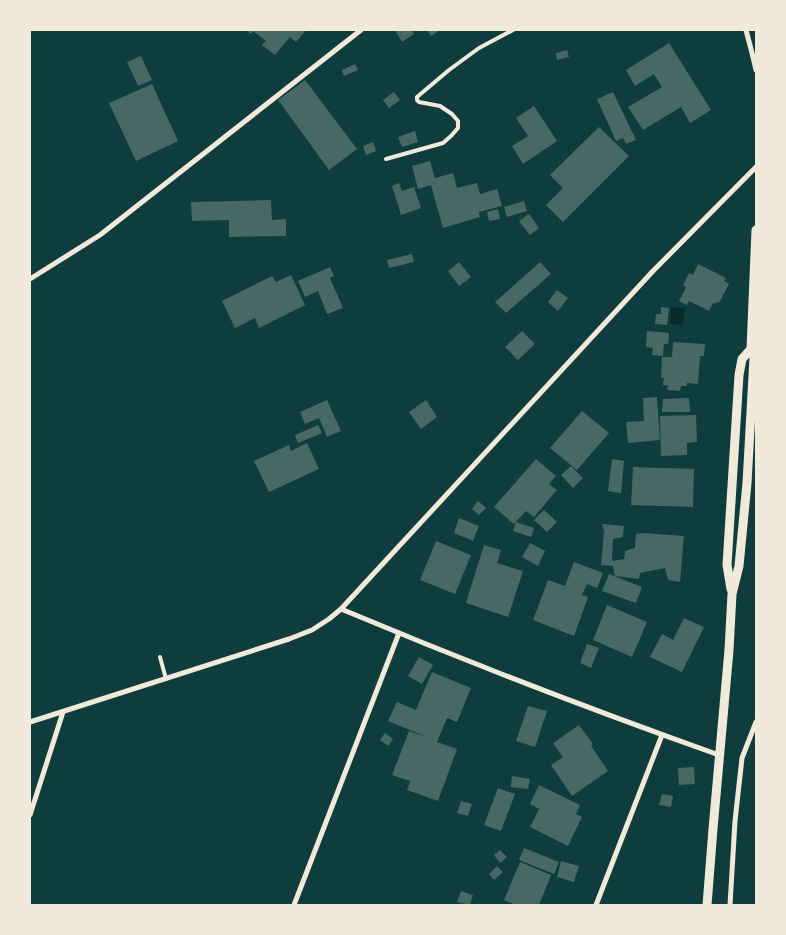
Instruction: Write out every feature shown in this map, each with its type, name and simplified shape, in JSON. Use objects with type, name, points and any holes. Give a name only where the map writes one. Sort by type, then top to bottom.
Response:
[{"type":"street","points":[[30,279],[100,235],[360,30]]},
{"type":"street","points":[[746,30],[756,70]]},
{"type":"street","points":[[30,722],[256,650],[321,625],[341,609],[653,271],[756,167]]},
{"type":"street","points":[[707,905],[732,594],[740,557],[754,398],[754,358],[751,349],[756,230]]},
{"type":"street","points":[[732,594],[727,565],[738,396],[742,358],[751,349]]},
{"type":"street","points":[[738,396],[754,398]]},
{"type":"street","points":[[341,609],[398,633],[662,735],[719,755]]},
{"type":"street","points":[[294,905],[398,633]]},
{"type":"street","points":[[30,815],[63,712]]},
{"type":"street","points":[[730,905],[735,820],[742,758],[756,722]]},
{"type":"street","points":[[596,905],[662,735]]},
{"type":"lane","points":[[386,158],[443,142],[451,136],[458,128],[458,121],[452,114],[440,106],[419,102],[417,97],[479,48],[513,30]]},
{"type":"lane","points":[[160,657],[166,678]]},
{"type":"water","points":[[671,307],[685,308],[683,325],[670,324]]},
{"type":"building","points":[[246,30],[306,30],[296,42],[290,37],[275,55],[262,45],[266,41],[253,31],[251,34]]},
{"type":"building","points":[[395,30],[412,30],[414,34],[402,42]]},
{"type":"building","points":[[427,30],[440,30],[431,36]]},
{"type":"building","points":[[669,43],[711,110],[690,123],[681,107],[643,130],[628,107],[662,87],[654,74],[635,86],[626,70]]},
{"type":"building","points":[[567,50],[569,57],[557,60],[556,53]]},
{"type":"building","points":[[141,56],[152,80],[138,86],[127,62]]},
{"type":"building","points":[[355,64],[358,70],[344,76],[342,70]]},
{"type":"building","points":[[305,80],[357,149],[329,170],[278,100]]},
{"type":"building","points":[[152,84],[178,141],[136,161],[109,103]]},
{"type":"building","points":[[394,92],[400,100],[389,108],[383,100]]},
{"type":"building","points":[[613,92],[636,140],[626,144],[623,138],[616,141],[597,99]]},
{"type":"building","points":[[534,106],[557,141],[523,164],[512,146],[528,136],[516,118]]},
{"type":"building","points":[[599,127],[629,156],[563,222],[546,205],[563,188],[550,175]]},
{"type":"building","points":[[415,131],[418,142],[402,147],[398,137]]},
{"type":"building","points":[[373,142],[376,151],[366,155],[363,146]]},
{"type":"building","points":[[430,161],[435,178],[453,173],[457,188],[477,183],[480,194],[497,189],[502,206],[479,212],[480,217],[443,228],[431,185],[418,189],[412,166]]},
{"type":"building","points":[[399,183],[402,191],[414,187],[421,208],[401,215],[392,186]]},
{"type":"building","points":[[271,200],[272,220],[286,219],[286,236],[229,237],[229,220],[192,221],[191,202]]},
{"type":"building","points":[[524,201],[527,211],[507,217],[504,207]]},
{"type":"building","points":[[498,209],[500,219],[489,221],[487,212]]},
{"type":"building","points":[[529,214],[539,228],[530,235],[519,221]]},
{"type":"building","points":[[412,254],[414,262],[389,268],[387,260]]},
{"type":"building","points":[[459,262],[471,277],[459,286],[448,271]]},
{"type":"building","points":[[540,262],[551,274],[506,313],[495,302]]},
{"type":"building","points":[[698,264],[726,278],[724,281],[729,284],[719,303],[713,303],[709,311],[689,301],[687,305],[679,301],[686,287],[683,285],[689,273],[693,275]]},
{"type":"building","points":[[330,267],[334,276],[330,278],[343,308],[327,314],[318,291],[305,297],[298,281]]},
{"type":"building","points":[[291,275],[305,305],[259,328],[255,318],[235,328],[222,301],[272,276],[276,282]]},
{"type":"building","points":[[557,290],[568,298],[558,311],[548,302]]},
{"type":"building","points":[[661,307],[669,308],[667,325],[655,324],[656,314],[661,314]]},
{"type":"building","points":[[522,331],[535,344],[518,360],[505,347]]},
{"type":"building","points":[[647,331],[669,333],[668,344],[664,344],[663,356],[652,355],[653,348],[646,347]]},
{"type":"building","points":[[673,342],[705,344],[704,356],[700,356],[698,384],[687,383],[687,386],[681,386],[680,391],[667,390],[668,385],[663,385],[664,378],[661,378],[662,357],[672,357]]},
{"type":"building","points":[[657,397],[660,440],[628,443],[626,422],[644,421],[643,398]]},
{"type":"building","points":[[689,398],[690,412],[662,412],[663,399]]},
{"type":"building","points":[[327,400],[341,431],[327,437],[319,418],[305,424],[300,412]]},
{"type":"building","points":[[426,400],[437,417],[421,429],[409,412]]},
{"type":"building","points":[[582,411],[609,433],[577,470],[550,448]]},
{"type":"building","points":[[696,415],[697,442],[687,443],[687,455],[661,456],[660,416]]},
{"type":"building","points":[[318,425],[322,433],[298,443],[295,435]]},
{"type":"building","points":[[307,443],[319,469],[269,492],[254,461],[289,445],[291,451]]},
{"type":"building","points":[[536,459],[556,476],[549,484],[557,490],[534,517],[526,511],[514,524],[494,507]]},
{"type":"building","points":[[612,459],[624,461],[621,493],[608,491]]},
{"type":"building","points":[[571,466],[583,478],[573,488],[561,475]]},
{"type":"building","points":[[633,467],[694,469],[693,507],[631,505]]},
{"type":"building","points":[[478,501],[486,508],[479,515],[472,509]]},
{"type":"building","points":[[544,510],[557,522],[547,532],[534,520]]},
{"type":"building","points":[[459,518],[479,526],[473,541],[454,533]]},
{"type":"building","points":[[516,522],[534,528],[531,537],[513,531]]},
{"type":"building","points":[[602,524],[624,526],[623,537],[613,539],[613,561],[624,559],[625,551],[635,548],[636,534],[684,536],[680,582],[668,580],[665,568],[640,573],[639,579],[615,576],[613,566],[601,565],[604,531]]},
{"type":"building","points":[[436,541],[471,555],[455,594],[420,580]]},
{"type":"building","points":[[530,543],[545,551],[538,566],[522,557]]},
{"type":"building","points":[[484,545],[501,550],[497,563],[523,571],[508,617],[466,603]]},
{"type":"building","points":[[574,562],[603,573],[597,588],[587,584],[582,595],[588,597],[574,636],[533,620],[548,580],[565,586]]},
{"type":"building","points":[[609,574],[642,587],[636,603],[602,591]]},
{"type":"building","points":[[607,605],[647,622],[632,657],[593,640]]},
{"type":"building","points":[[684,618],[704,627],[682,672],[650,657],[662,634],[673,640]]},
{"type":"building","points":[[587,644],[599,648],[591,668],[580,663]]},
{"type":"building","points":[[419,657],[433,665],[422,684],[408,676]]},
{"type":"building","points":[[432,672],[471,688],[457,722],[447,718],[437,742],[457,749],[438,801],[407,790],[410,781],[392,775],[409,731],[427,737],[388,721],[397,702],[416,710]]},
{"type":"building","points":[[528,706],[547,711],[535,747],[516,741]]},
{"type":"building","points":[[579,725],[593,744],[591,746],[608,771],[572,796],[551,765],[563,757],[553,743]]},
{"type":"building","points":[[385,733],[393,739],[388,746],[380,740]]},
{"type":"building","points":[[694,767],[695,784],[679,785],[678,768]]},
{"type":"building","points":[[512,776],[530,779],[528,789],[511,787]]},
{"type":"building","points":[[539,785],[580,805],[576,814],[582,817],[568,846],[530,827],[539,809],[530,804]]},
{"type":"building","points":[[498,788],[515,794],[501,831],[484,825]]},
{"type":"building","points":[[662,794],[673,796],[671,807],[659,805]]},
{"type":"building","points":[[461,801],[472,804],[468,816],[457,813]]},
{"type":"building","points":[[524,848],[559,862],[554,874],[519,860]]},
{"type":"building","points":[[500,850],[507,857],[500,863],[494,855]]},
{"type":"building","points":[[561,861],[579,866],[574,882],[557,877]]},
{"type":"building","points":[[520,862],[551,875],[539,905],[515,905],[504,900]]},
{"type":"building","points":[[497,866],[503,872],[494,880],[489,874]]},
{"type":"building","points":[[461,891],[473,895],[470,905],[457,902]]}]
